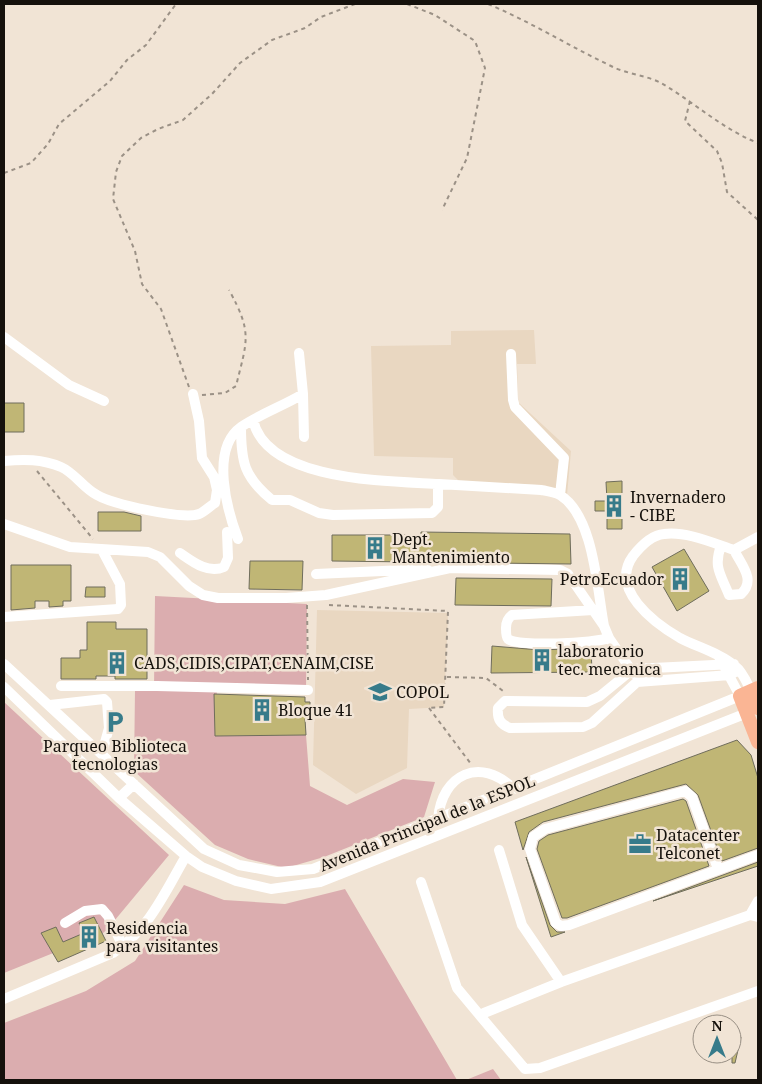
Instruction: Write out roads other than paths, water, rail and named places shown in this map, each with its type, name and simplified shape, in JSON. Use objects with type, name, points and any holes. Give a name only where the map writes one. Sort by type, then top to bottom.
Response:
[{"type":"main road","points":[[750,692],[755,710],[758,742]]},
{"type":"street","points":[[4,337],[69,385],[104,401]]},
{"type":"street","points":[[299,353],[303,394],[304,437]]},
{"type":"street","points":[[511,354],[515,407],[564,458],[560,495]]},
{"type":"street","points":[[4,461],[27,460],[47,462],[63,468],[90,490],[105,498],[172,515],[199,514],[215,503],[217,490],[214,477],[202,458],[199,421],[193,394]]},
{"type":"street","points":[[238,539],[226,504],[224,474],[225,453],[232,436],[253,420],[303,394]]},
{"type":"street","points":[[253,420],[259,437],[274,451],[299,465],[351,479],[541,490],[560,495],[576,511],[586,528],[604,626]]},
{"type":"street","points":[[242,427],[242,458],[246,470],[252,482],[272,500],[290,500],[320,513],[332,515],[432,513],[438,507],[438,484]]},
{"type":"street","points":[[4,524],[70,547],[148,552],[160,557],[189,586],[203,595],[218,598],[286,598],[326,595],[450,568]]},
{"type":"street","points":[[180,553],[205,568],[216,570],[224,567],[228,558],[227,532]]},
{"type":"street","points":[[750,692],[729,666],[657,623],[642,609],[629,591],[626,575],[627,564],[640,548],[662,534],[693,538],[734,550],[758,537]]},
{"type":"street","points":[[721,546],[716,560],[718,569],[730,594],[734,596],[741,594],[748,588],[749,581],[734,550]]},
{"type":"street","points":[[4,617],[118,610],[121,605],[120,584],[102,550]]},
{"type":"street","points":[[316,574],[450,568],[560,570],[568,574],[575,582],[604,626],[609,638],[633,669],[637,682]]},
{"type":"street","points":[[593,610],[512,615],[508,618],[506,637],[509,640],[520,643],[600,642],[609,638]]},
{"type":"street","name":"Avenida Principal de la ESPOL","points":[[4,664],[102,753],[197,844],[239,865],[277,872],[313,869],[750,692]]},
{"type":"street","points":[[729,666],[637,682],[592,723],[583,727],[510,728],[502,724],[497,717],[498,708],[505,702],[515,700],[594,700],[633,669],[729,666]]},
{"type":"street","name":"Avenida Principal de la ESPOL","points":[[4,686],[119,798],[186,856],[202,867],[236,881],[271,889],[320,882],[755,710]]},
{"type":"street","points":[[61,686],[157,686],[308,690]]},
{"type":"street","points":[[29,710],[39,696]]},
{"type":"street","points":[[50,706],[91,699],[104,699],[107,702],[108,728],[102,753]]},
{"type":"street","points":[[438,819],[440,802],[447,787],[461,776],[477,772],[491,773],[504,779],[514,789]]},
{"type":"street","points":[[119,798],[134,784]]},
{"type":"street","points":[[718,869],[692,797],[684,791],[545,829],[533,837],[530,849],[556,923],[561,926],[569,925],[758,855]]},
{"type":"street","points":[[500,850],[522,925],[561,982]]},
{"type":"street","points":[[202,867],[210,852]]},
{"type":"street","points":[[4,999],[113,953],[123,946],[147,922],[186,856]]},
{"type":"street","points":[[421,882],[457,988],[525,1069],[540,1068],[758,991]]},
{"type":"street","points":[[482,1018],[484,1013],[561,982],[754,916],[758,901]]},
{"type":"street","points":[[64,923],[85,911],[102,909],[108,916],[123,946]]},
{"type":"place","name":"Invernadero - CIBE","points":[[614,506]]},
{"type":"place","name":"Dept. Mantenimiento","points":[[375,548]]},
{"type":"place","name":"PetroEcuador","points":[[680,579]]},
{"type":"place","name":"laboratorio tec. mecanica","points":[[542,660]]},
{"type":"place","name":"CADS,CIDIS,CIPAT,CENAIM,CISE","points":[[117,663]]},
{"type":"place","name":"COPOL","points":[[380,692]]},
{"type":"place","name":"Bloque 41","points":[[262,710]]},
{"type":"place","name":"Parqueo Biblioteca tecnologias","points":[[115,722]]},
{"type":"place","name":"Datacenter Telconet","points":[[640,844]]},
{"type":"place","name":"Residencia para visitantes","points":[[89,937]]}]
